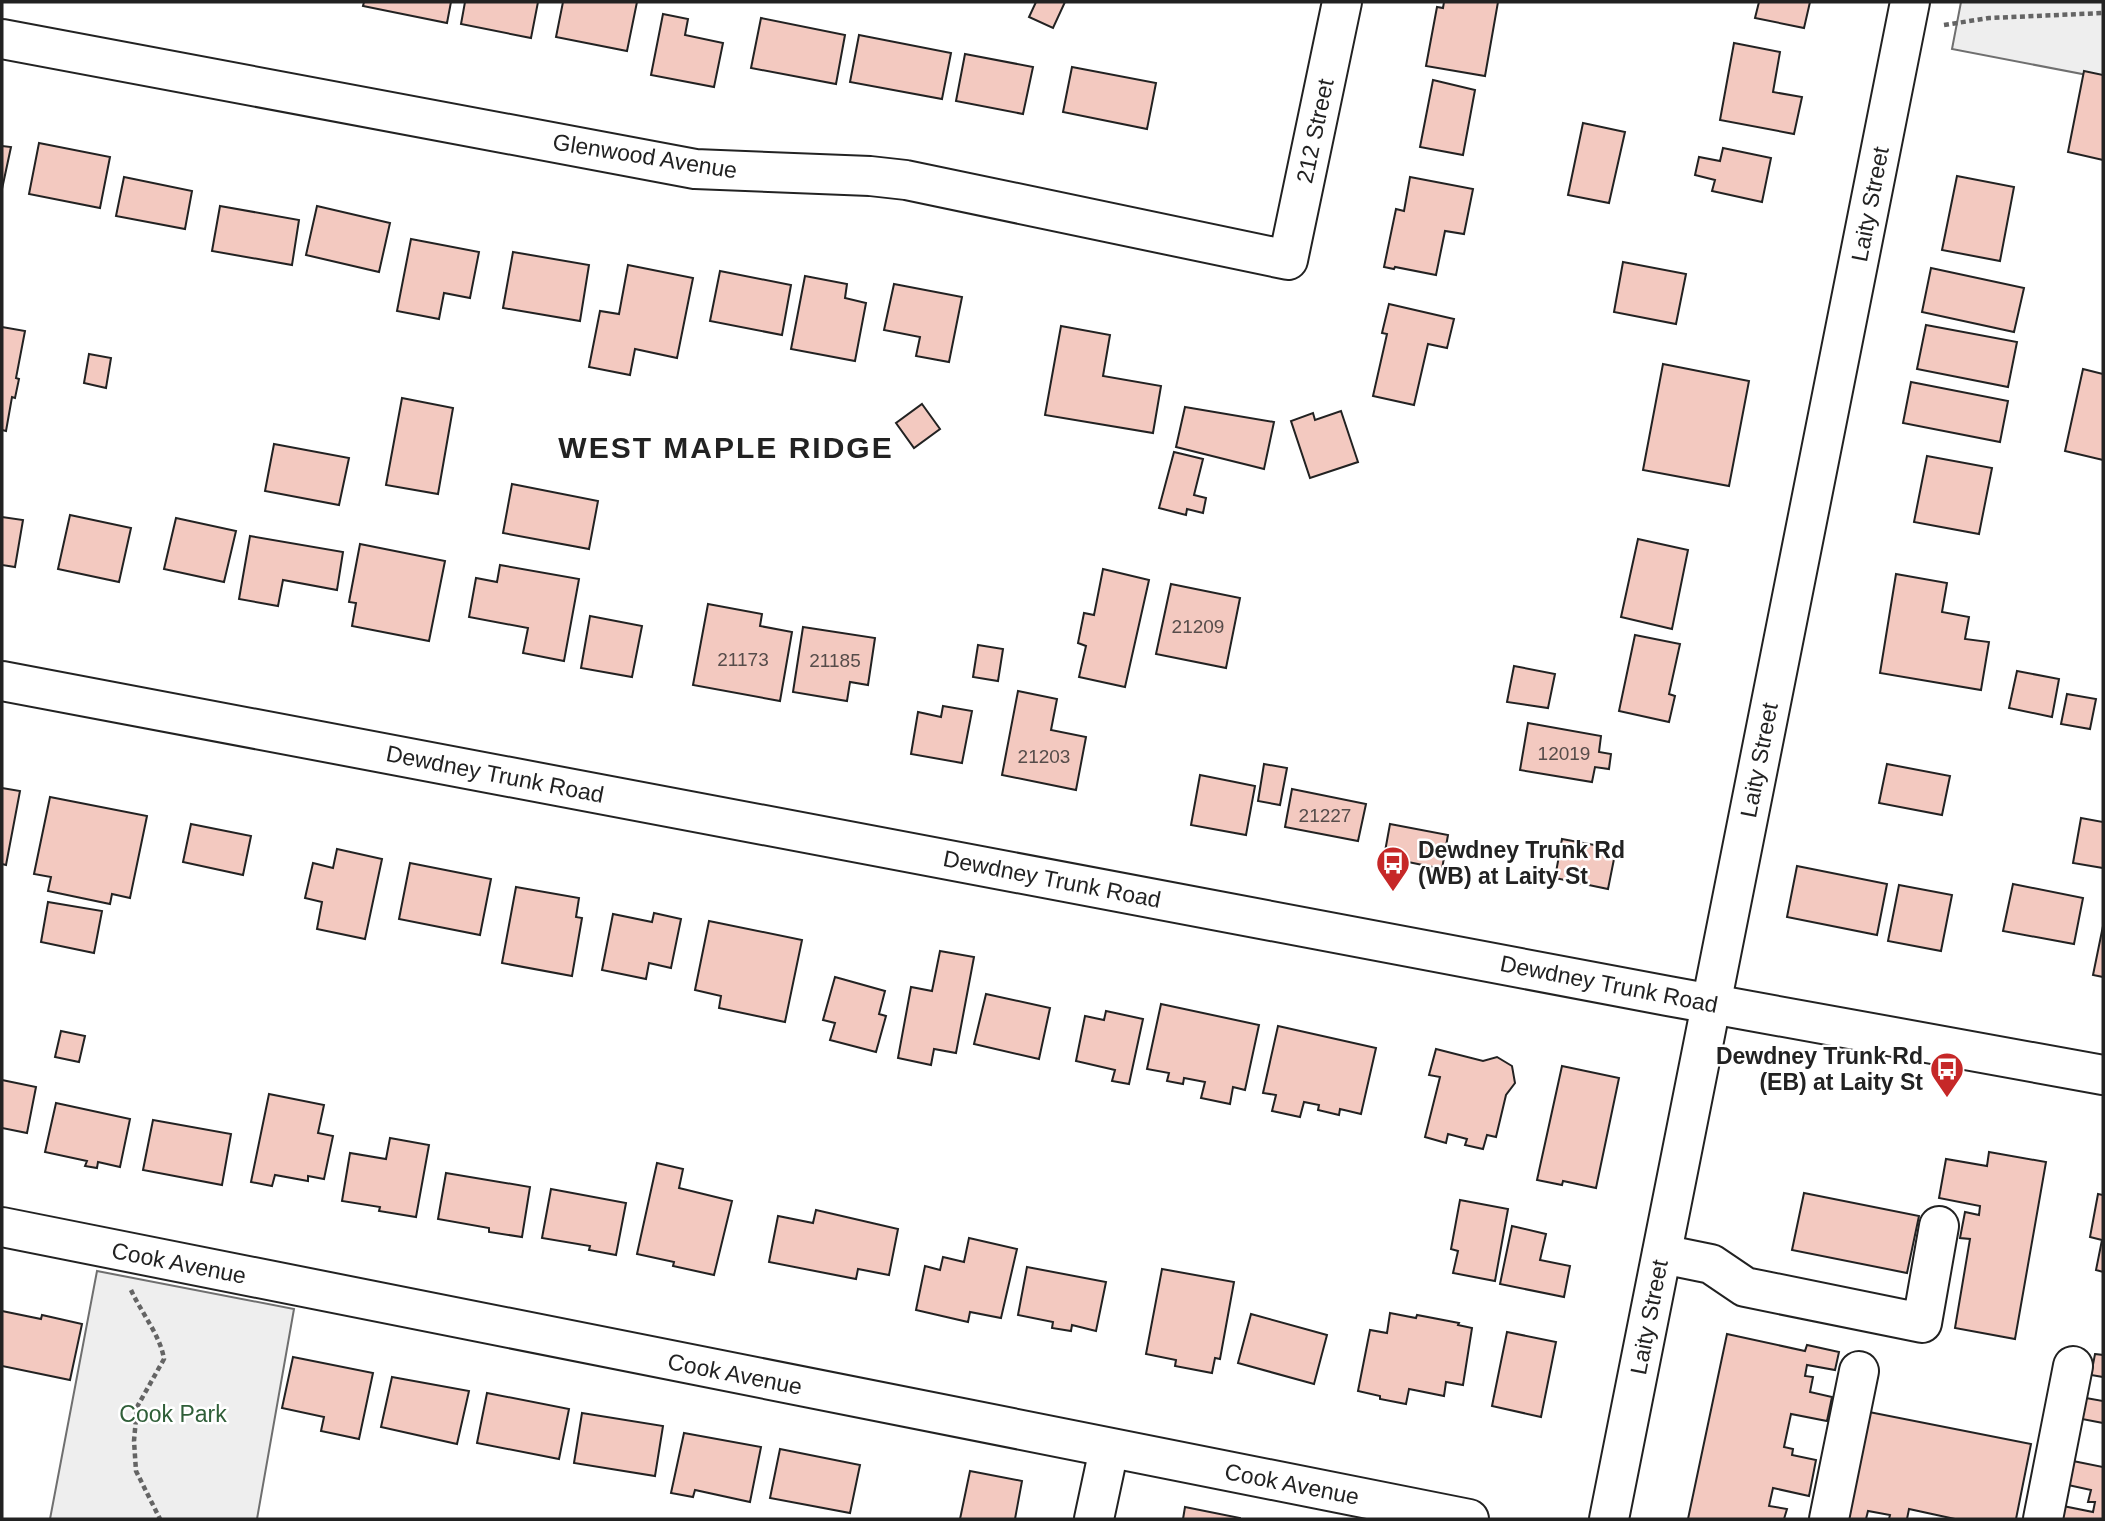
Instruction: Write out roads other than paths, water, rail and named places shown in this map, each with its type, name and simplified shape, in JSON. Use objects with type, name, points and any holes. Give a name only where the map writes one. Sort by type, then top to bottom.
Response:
[{"type":"street","name":"212 Street","points":[[1288,260],[1342,2]]},
{"type":"street","name":"Laity Street","points":[[1609,1519],[1908,13]]},
{"type":"street","name":"Glenwood Avenue","points":[[2,39],[695,169],[870,176],[906,180],[1288,260]]},
{"type":"street","name":"Dewdney Trunk Road","points":[[2,681],[2103,1075]]},
{"type":"street","points":[[1662,1254],[1711,1265],[1745,1287],[1923,1323],[1939,1226]]},
{"type":"street","name":"Cook Avenue","points":[[2,1227],[1469,1519]]},
{"type":"street","points":[[2043,1519],[2073,1366]]},
{"type":"street","points":[[1829,1519],[1859,1371]]},
{"type":"street","points":[[1094,1519],[1109,1449]]},
{"type":"place","name":"Dewdney Trunk Rd (WB) at Laity St","points":[[1393,893]]},
{"type":"place","name":"Dewdney Trunk Rd (EB) at Laity St","points":[[1947,1099]]},
{"type":"district","name":"WEST MAPLE RIDGE","points":[[726,448]]},
{"type":"park label","name":"Cook Park","points":[[173,1414]]}]
